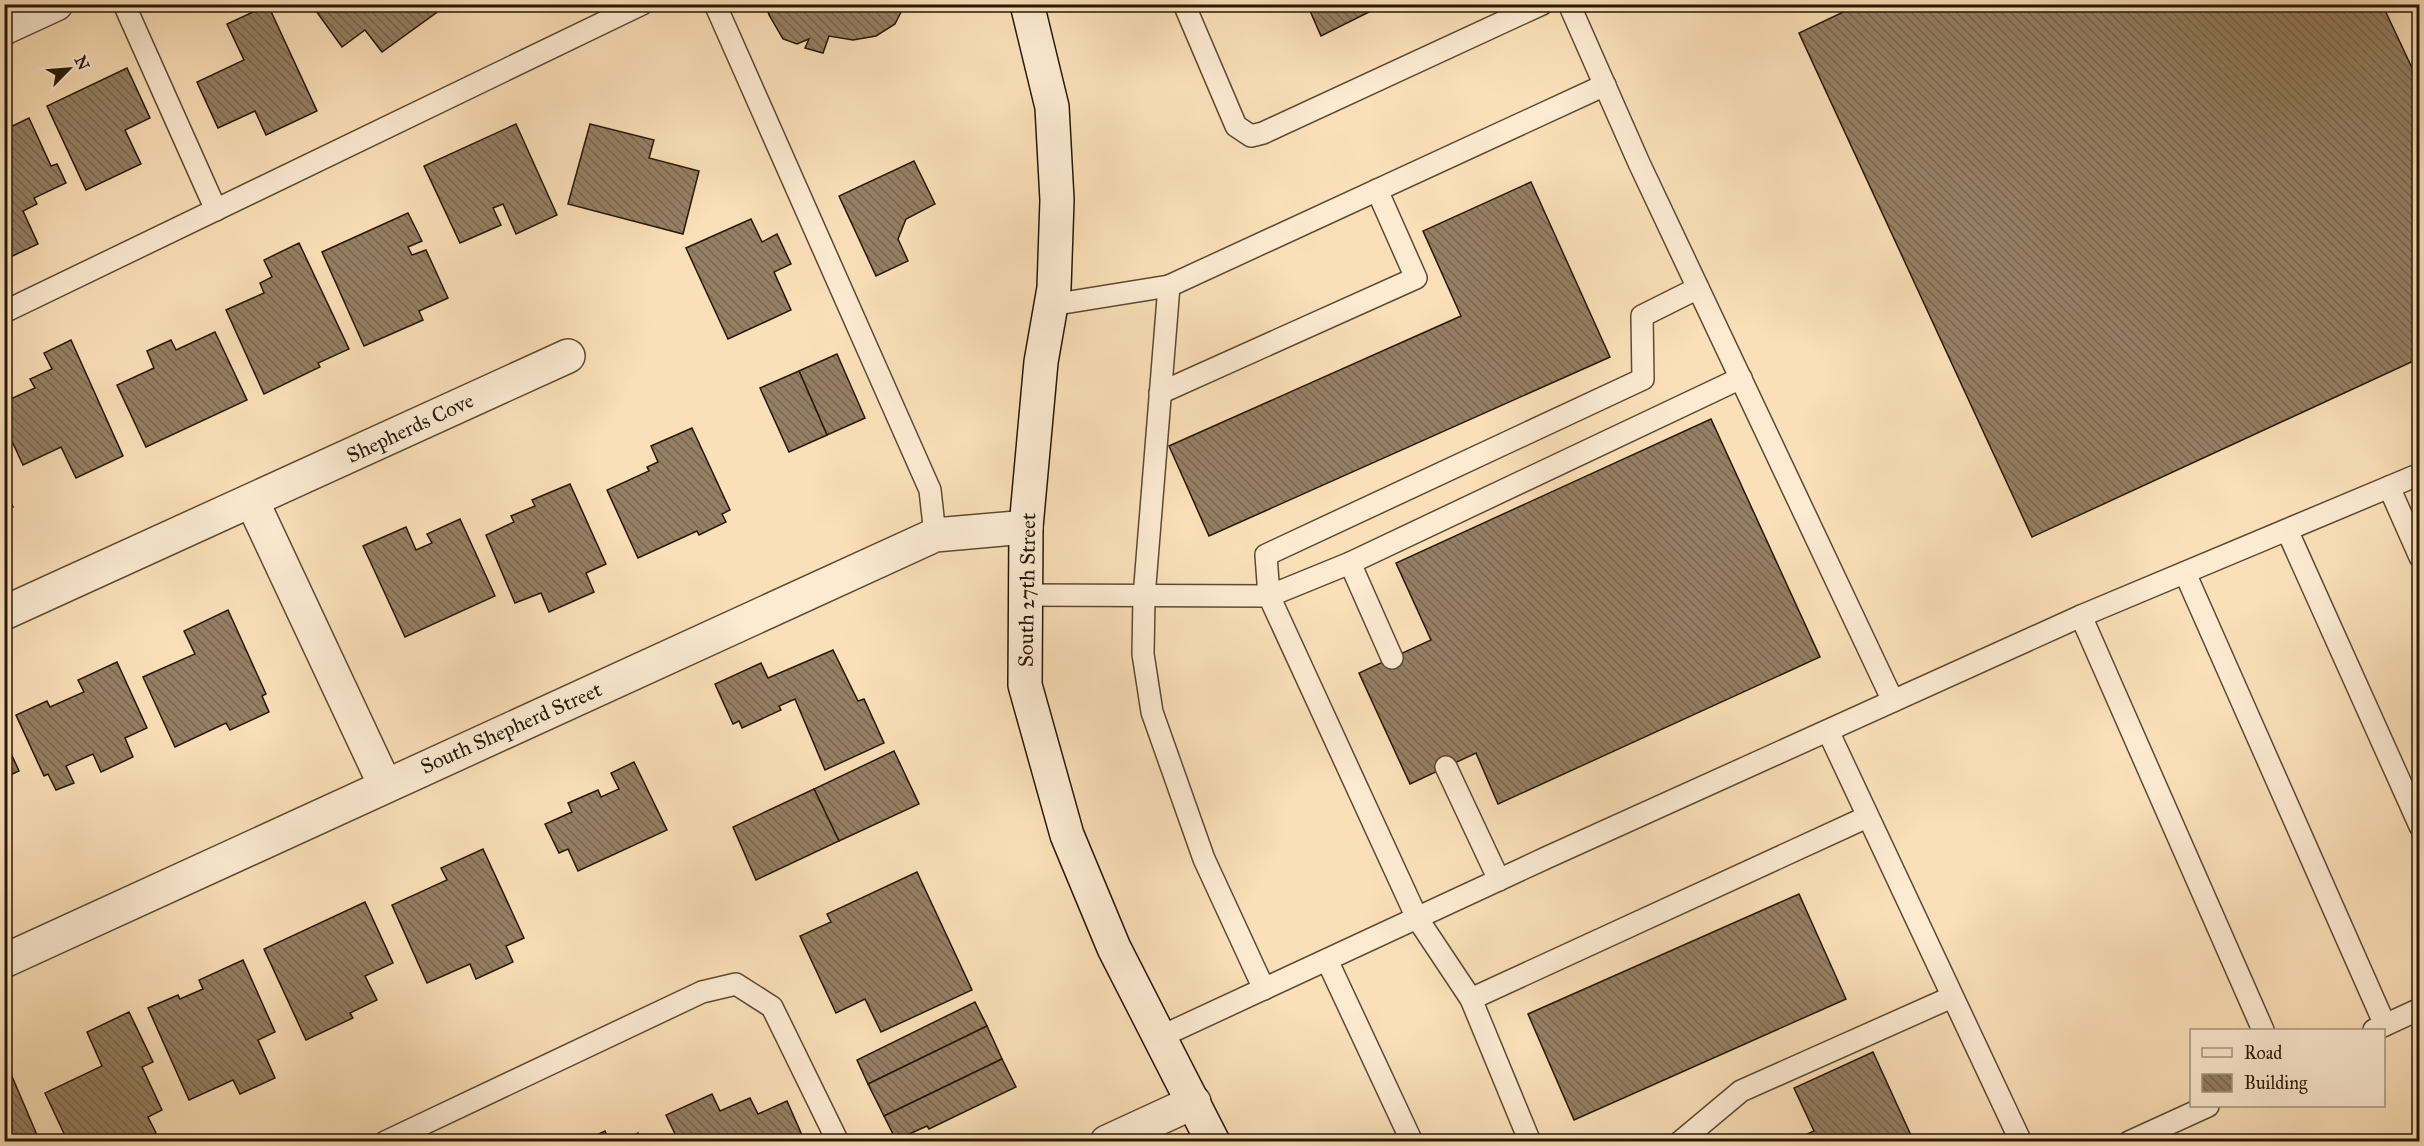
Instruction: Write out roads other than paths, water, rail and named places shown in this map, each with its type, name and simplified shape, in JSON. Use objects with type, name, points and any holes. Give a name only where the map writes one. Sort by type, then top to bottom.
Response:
[{"type":"street","points":[[4,28],[56,4]]},
{"type":"street","name":"South 27th Street","points":[[1027,4],[1052,107],[1058,200],[1051,305],[1041,362],[1026,527],[1025,685],[1067,835],[1114,948],[1213,1142]]},
{"type":"street","name":"Shepherds Cove","points":[[4,613],[568,356]]},
{"type":"street","points":[[252,501],[385,785]]},
{"type":"street","name":"South Shepherd Street","points":[[4,961],[935,535],[1026,527]]},
{"type":"street","points":[[1107,1142],[1194,1102]]},
{"type":"lane","points":[[124,4],[216,210]]},
{"type":"lane","points":[[4,312],[642,4]]},
{"type":"lane","points":[[715,4],[930,490],[935,535]]},
{"type":"lane","points":[[1184,4],[1236,126],[1251,136],[1263,133],[1542,4]]},
{"type":"lane","points":[[1569,4],[1698,288],[1893,701]]},
{"type":"lane","points":[[1051,305],[1169,286],[1605,84]]},
{"type":"lane","points":[[1160,393],[1416,278],[1377,190]]},
{"type":"lane","points":[[1169,286],[1144,597],[1143,654],[1152,712],[1204,859],[1264,989]]},
{"type":"lane","points":[[1530,1142],[1471,999],[1417,918],[1269,596],[1266,555],[1643,379],[1642,316],[1698,288]]},
{"type":"lane","points":[[1025,595],[1269,596],[1350,563],[1741,378]]},
{"type":"lane","points":[[1160,1037],[1499,880],[2081,616],[2420,474]]},
{"type":"lane","points":[[2389,487],[2420,558]]},
{"type":"lane","points":[[2287,530],[2420,826]]},
{"type":"lane","points":[[1350,563],[1392,658]]},
{"type":"lane","points":[[2185,573],[2379,1028],[2420,1009]]},
{"type":"lane","points":[[2081,616],[2263,1029]]},
{"type":"lane","points":[[1828,731],[2021,1142]]},
{"type":"lane","points":[[1446,767],[1499,880]]},
{"type":"lane","points":[[1471,999],[1867,817]]},
{"type":"lane","points":[[1327,960],[1412,1142]]},
{"type":"lane","points":[[385,1142],[702,992],[736,984],[772,1007],[838,1142]]},
{"type":"lane","points":[[1680,1142],[1741,1091],[1953,997]]},
{"type":"lane","points":[[2128,1142],[2206,1107]]}]
